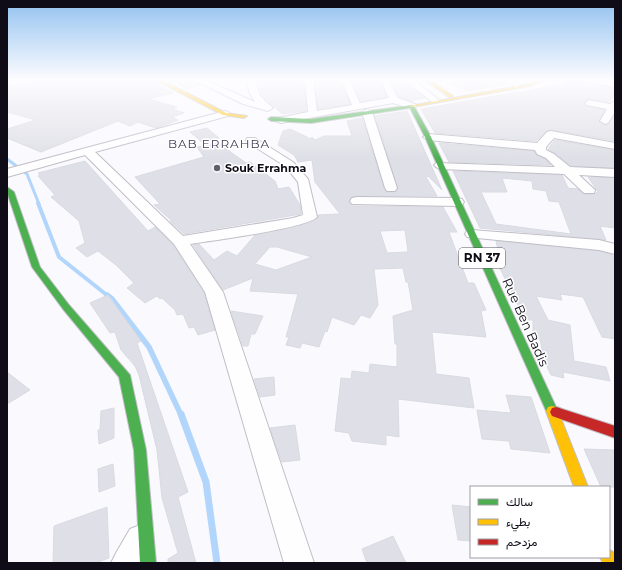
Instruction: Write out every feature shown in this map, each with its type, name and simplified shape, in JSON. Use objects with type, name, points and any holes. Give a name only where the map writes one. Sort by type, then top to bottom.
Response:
[{"type":"main road","points":[[208,106],[224,114],[244,116],[257,121],[281,120]]},
{"type":"main road","points":[[312,117],[412,106]]},
{"type":"main road","name":"Rue Ben Badis","points":[[412,106],[552,411],[581,486]]},
{"type":"main road","points":[[244,116],[244,114],[253,109],[266,108],[275,110],[278,113],[277,117],[271,120]]},
{"type":"main road","points":[[7,189],[11,192],[36,267],[66,307],[124,375],[140,450],[148,563]]},
{"type":"main road","points":[[552,411],[615,432]]},
{"type":"street","points":[[258,106],[266,108]]},
{"type":"street","points":[[311,106],[312,117]]},
{"type":"street","points":[[281,120],[312,117],[357,106]]},
{"type":"street","points":[[605,121],[614,106]]},
{"type":"street","points":[[367,112],[391,188]]},
{"type":"street","points":[[7,172],[224,114]]},
{"type":"street","points":[[540,147],[551,134],[615,146]]},
{"type":"street","points":[[428,138],[540,147]]},
{"type":"street","points":[[180,241],[296,222],[310,217],[304,182],[289,164],[251,140]]},
{"type":"street","points":[[540,147],[541,152],[550,156],[589,190]]},
{"type":"street","points":[[87,151],[180,241],[214,292],[299,563]]},
{"type":"street","points":[[440,165],[615,173]]},
{"type":"street","points":[[357,201],[457,202]]},
{"type":"street","points":[[472,234],[599,245],[615,249]]},
{"type":"street","points":[[126,563],[146,531]]},
{"type":"building","points":[[7,106],[172,106],[177,107],[172,109],[184,113],[172,117],[178,120],[156,128],[138,122],[130,126],[118,121],[41,152],[7,138],[7,129],[36,120],[7,112]]},
{"type":"building","points":[[273,106],[306,106],[306,111],[282,114]]},
{"type":"building","points":[[318,106],[340,106],[318,109]]},
{"type":"building","points":[[440,106],[586,106],[605,110],[599,121],[604,125],[609,124],[615,115],[615,141],[551,130],[546,131],[536,141],[435,133],[421,109]]},
{"type":"building","points":[[407,111],[442,190],[428,176],[426,177],[437,196],[357,196],[351,197],[349,202],[352,206],[443,207],[457,232],[449,232],[468,283],[474,283],[486,310],[481,311],[486,337],[432,332],[436,374],[469,378],[474,408],[398,399],[399,437],[386,435],[386,445],[352,441],[349,433],[335,431],[341,378],[351,379],[352,371],[369,373],[370,364],[397,367],[397,344],[395,344],[393,316],[413,310],[408,282],[406,282],[403,268],[374,269],[378,305],[370,318],[361,315],[354,325],[332,317],[327,332],[325,331],[319,347],[302,343],[300,348],[286,345],[289,337],[286,337],[298,294],[250,291],[253,278],[223,290],[193,245],[199,244],[214,260],[227,251],[237,256],[255,235],[310,223],[318,218],[318,215],[340,214],[315,182],[312,160],[298,162],[294,155],[278,145],[283,131],[290,129],[311,139],[312,137],[315,140],[324,136],[352,136],[347,121],[362,118],[384,188],[387,192],[396,192],[398,188],[375,116]],"holes":[[[405,230],[408,252],[387,253],[380,231]],[[270,247],[277,247],[312,257],[276,270],[255,264]]]},
{"type":"building","points":[[207,128],[219,138],[202,142],[190,132]]},
{"type":"building","points":[[555,140],[615,150],[615,168],[571,166],[548,149]]},
{"type":"building","points":[[218,143],[246,163],[250,162],[275,181],[278,189],[289,187],[300,205],[301,214],[184,234],[154,205],[160,204],[135,177],[204,157],[197,147]]},
{"type":"building","points":[[439,143],[534,151],[536,155],[545,159],[551,165],[449,162]]},
{"type":"building","points":[[85,161],[148,231],[155,227],[173,245],[204,293],[215,330],[198,335],[194,327],[189,328],[183,314],[177,315],[175,310],[162,298],[160,299],[157,296],[145,303],[127,288],[134,283],[116,265],[98,251],[87,257],[76,248],[85,243],[79,221],[51,197],[55,195],[38,176],[40,175],[38,173]]},
{"type":"building","points":[[453,171],[562,175],[568,188],[578,189],[584,194],[594,194],[598,192],[588,177],[615,178],[615,228],[600,226],[606,240],[480,228]],"holes":[[[502,178],[532,181],[533,189],[546,191],[549,201],[559,202],[571,234],[496,224],[481,192],[507,192]]]},
{"type":"building","points":[[496,241],[599,251],[613,255],[615,260],[615,339],[602,337],[583,297],[560,294],[562,300],[536,296],[548,320],[570,325],[574,361],[606,367],[610,381],[563,372],[564,378],[551,375],[544,360],[540,339],[536,338],[536,333],[533,332],[533,320],[525,320],[493,254],[499,254]]},
{"type":"building","points":[[108,295],[141,341],[137,343],[188,492],[178,497],[196,563],[168,563],[168,559],[178,553],[162,498],[157,450],[139,375],[135,366],[121,350],[115,332],[110,333],[90,303]]},
{"type":"building","points":[[231,311],[263,316],[255,334],[251,334],[248,346],[243,346]]},
{"type":"building","points":[[7,372],[30,390],[7,404]]},
{"type":"building","points":[[274,377],[275,395],[260,397],[254,379]]},
{"type":"building","points":[[506,395],[531,397],[550,453],[511,449],[509,441],[482,439],[477,410],[511,413]]},
{"type":"building","points":[[114,408],[114,438],[99,444],[98,430],[100,430],[101,411]]},
{"type":"building","points":[[295,425],[300,460],[282,462],[270,428]]},
{"type":"building","points":[[584,449],[615,450],[615,487],[601,486]]},
{"type":"building","points":[[113,464],[115,486],[99,492],[98,469]]},
{"type":"building","points":[[452,505],[470,507],[470,541],[458,540]]},
{"type":"building","points":[[107,507],[109,558],[95,563],[53,563],[54,526]]},
{"type":"building","points":[[393,536],[406,563],[367,563],[362,549]]},
{"type":"waterway","points":[[7,159],[27,174],[39,204]]},
{"type":"waterway","points":[[38,203],[59,257],[108,296]]},
{"type":"waterway","points":[[107,295],[112,299],[149,347],[181,415]]},
{"type":"waterway","points":[[181,414],[206,482],[217,563]]},
{"type":"traffic: fast","points":[[271,119],[311,121],[412,106]]},
{"type":"traffic: fast","points":[[412,106],[428,137],[552,411],[556,412]]},
{"type":"traffic: fast","points":[[7,189],[11,192],[36,267],[66,307],[124,375],[140,450],[148,563]]},
{"type":"traffic: slow","points":[[208,106],[225,114],[244,116]]},
{"type":"traffic: slow","points":[[552,411],[581,486]]},
{"type":"traffic: slow","points":[[608,558],[611,563]]},
{"type":"traffic: jam","points":[[556,412],[615,432]]},
{"type":"place","name":"Souk Errahma","points":[[217,168]]},
{"type":"district","name":"BAB ERRAHBA","points":[[219,144]]}]
